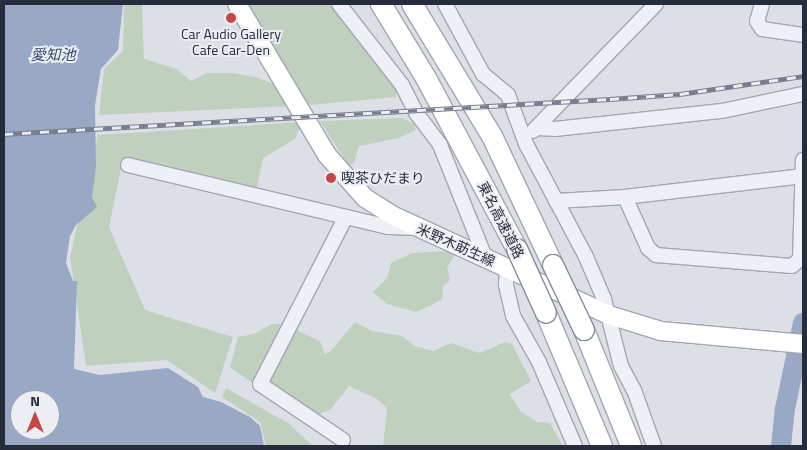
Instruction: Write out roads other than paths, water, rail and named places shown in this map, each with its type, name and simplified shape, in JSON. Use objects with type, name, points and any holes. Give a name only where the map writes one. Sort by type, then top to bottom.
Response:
[{"type":"highway","name":"東名高速道路","points":[[380,4],[426,78],[517,249],[602,446]]},
{"type":"highway","name":"東名高速道路","points":[[412,4],[492,136],[584,330],[631,446]]},
{"type":"main road","name":"米野木莇生線","points":[[237,4],[327,155],[345,179],[365,198],[417,228],[485,257],[507,269],[609,315],[661,331],[800,344]]},
{"type":"street","points":[[339,4],[402,85],[417,114],[440,145],[485,257]]},
{"type":"street","points":[[445,4],[483,74],[508,95],[516,123],[526,137],[526,144],[586,257],[609,315],[616,351],[654,446]]},
{"type":"street","points":[[526,137],[538,128],[656,4]]},
{"type":"street","points":[[762,4],[757,21],[762,29],[803,34]]},
{"type":"street","points":[[538,128],[556,129],[722,111],[803,94]]},
{"type":"street","points":[[625,197],[648,248],[656,255],[792,266],[800,258],[803,160]]},
{"type":"street","points":[[128,165],[389,227],[417,228]]},
{"type":"street","points":[[556,201],[625,197],[802,176]]},
{"type":"street","points":[[343,440],[260,384],[346,217]]},
{"type":"street","points":[[507,269],[506,285],[513,316],[539,362],[575,446]]},
{"type":"water","name":"愛知池","points":[[4,4],[123,4],[118,50],[101,69],[95,105],[96,168],[92,197],[97,207],[76,225],[70,236],[66,263],[73,281],[77,281],[74,369],[100,375],[168,368],[198,387],[203,397],[221,402],[250,417],[260,426],[264,446],[4,446]]},
{"type":"waterway","points":[[781,446],[785,409],[803,323]]},
{"type":"railway","points":[[4,134],[680,94],[803,76]]},
{"type":"place","name":"Car Audio Gallery Cafe Car-Den","points":[[231,18]]},
{"type":"place","name":"喫茶ひだまり","points":[[331,178]]}]
